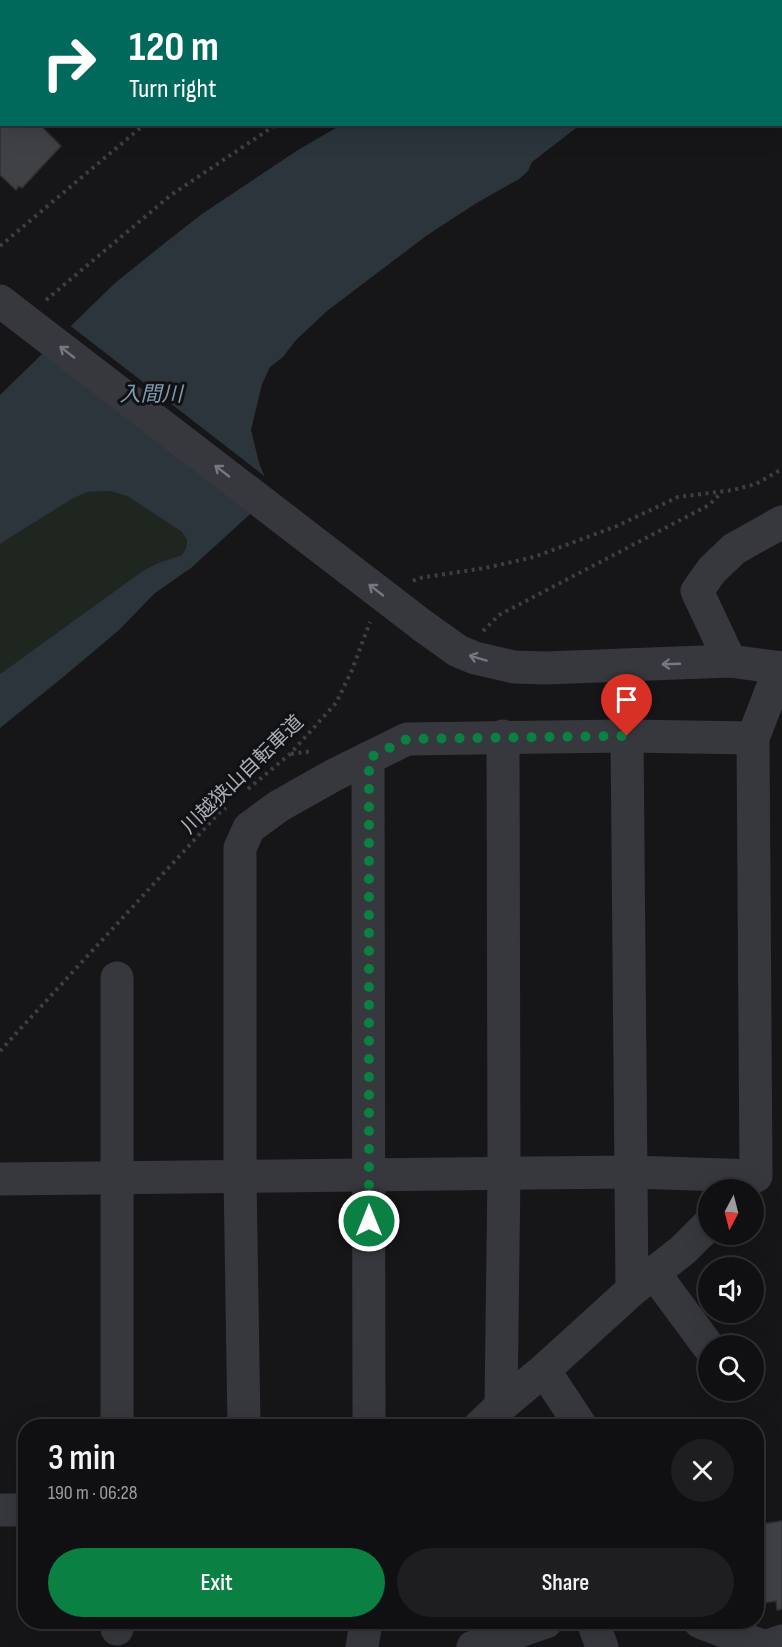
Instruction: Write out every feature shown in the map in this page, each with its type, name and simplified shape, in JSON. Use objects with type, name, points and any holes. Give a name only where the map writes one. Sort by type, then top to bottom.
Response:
[{"type":"street","points":[[0,301],[458,651],[475,658],[514,667],[545,668],[730,661],[781,668],[753,738],[750,1179]]},
{"type":"street","points":[[730,661],[696,591],[712,570],[734,549],[782,522]]},
{"type":"street","points":[[244,1419],[240,1176],[240,848],[249,828],[279,806],[334,775],[407,739],[503,736],[753,738]]},
{"type":"street","points":[[491,1416],[504,1173],[503,736]]},
{"type":"street","points":[[627,736],[631,1172],[643,1282],[698,1336]]},
{"type":"street","points":[[369,758],[369,1419]]},
{"type":"street","points":[[117,978],[117,1419]]},
{"type":"street","points":[[755,1179],[782,1155]]},
{"type":"street","points":[[0,1179],[631,1172],[707,1179]]},
{"type":"street","points":[[491,1416],[698,1235]]},
{"type":"street","points":[[544,1370],[576,1419]]},
{"type":"street","points":[[0,1510],[18,1510]]},
{"type":"street","points":[[362,1647],[365,1629]]},
{"type":"street","points":[[473,1647],[526,1629]]},
{"type":"street","points":[[596,1629],[602,1647]]},
{"type":"street","points":[[718,1629],[765,1647],[782,1641]]},
{"type":"path","points":[[0,246],[143,126]]},
{"type":"path","points":[[42,302],[171,195],[274,126]]},
{"type":"path","points":[[410,583],[419,578],[485,568],[534,557],[617,526],[678,497],[722,492],[756,484],[782,469]]},
{"type":"path","points":[[480,634],[499,615],[709,505],[722,492]]},
{"type":"path","name":"川越狭山自転車道","points":[[245,791],[290,754],[336,703],[352,670],[371,620]]},
{"type":"path","name":"川越狭山自転車道","points":[[0,1051],[219,813],[228,806]]},
{"type":"shaded area","points":[[110,491],[127,496],[182,532],[187,540],[182,555],[144,570],[0,674],[0,544],[72,499],[87,492]]},
{"type":"water","name":"入間川","points":[[339,126],[579,126],[532,162],[528,171],[519,179],[426,236],[327,311],[296,340],[283,357],[270,367],[262,384],[251,430],[264,475],[265,494],[260,505],[191,568],[155,593],[119,630],[0,728],[0,674],[144,570],[182,555],[187,540],[182,532],[127,496],[110,491],[87,492],[72,499],[0,544],[0,395],[115,283],[202,214],[298,150]]},
{"type":"pier","points":[[68,324],[267,478],[268,495],[41,351]]},
{"type":"building","points":[[0,126],[41,126],[61,146],[22,188],[19,186],[16,190],[0,175]]},
{"type":"building","points":[[782,1521],[782,1609],[777,1610],[776,1601],[764,1603],[764,1524]]},
{"type":"route","points":[[369,1221],[369,758],[407,739],[627,736]]}]
